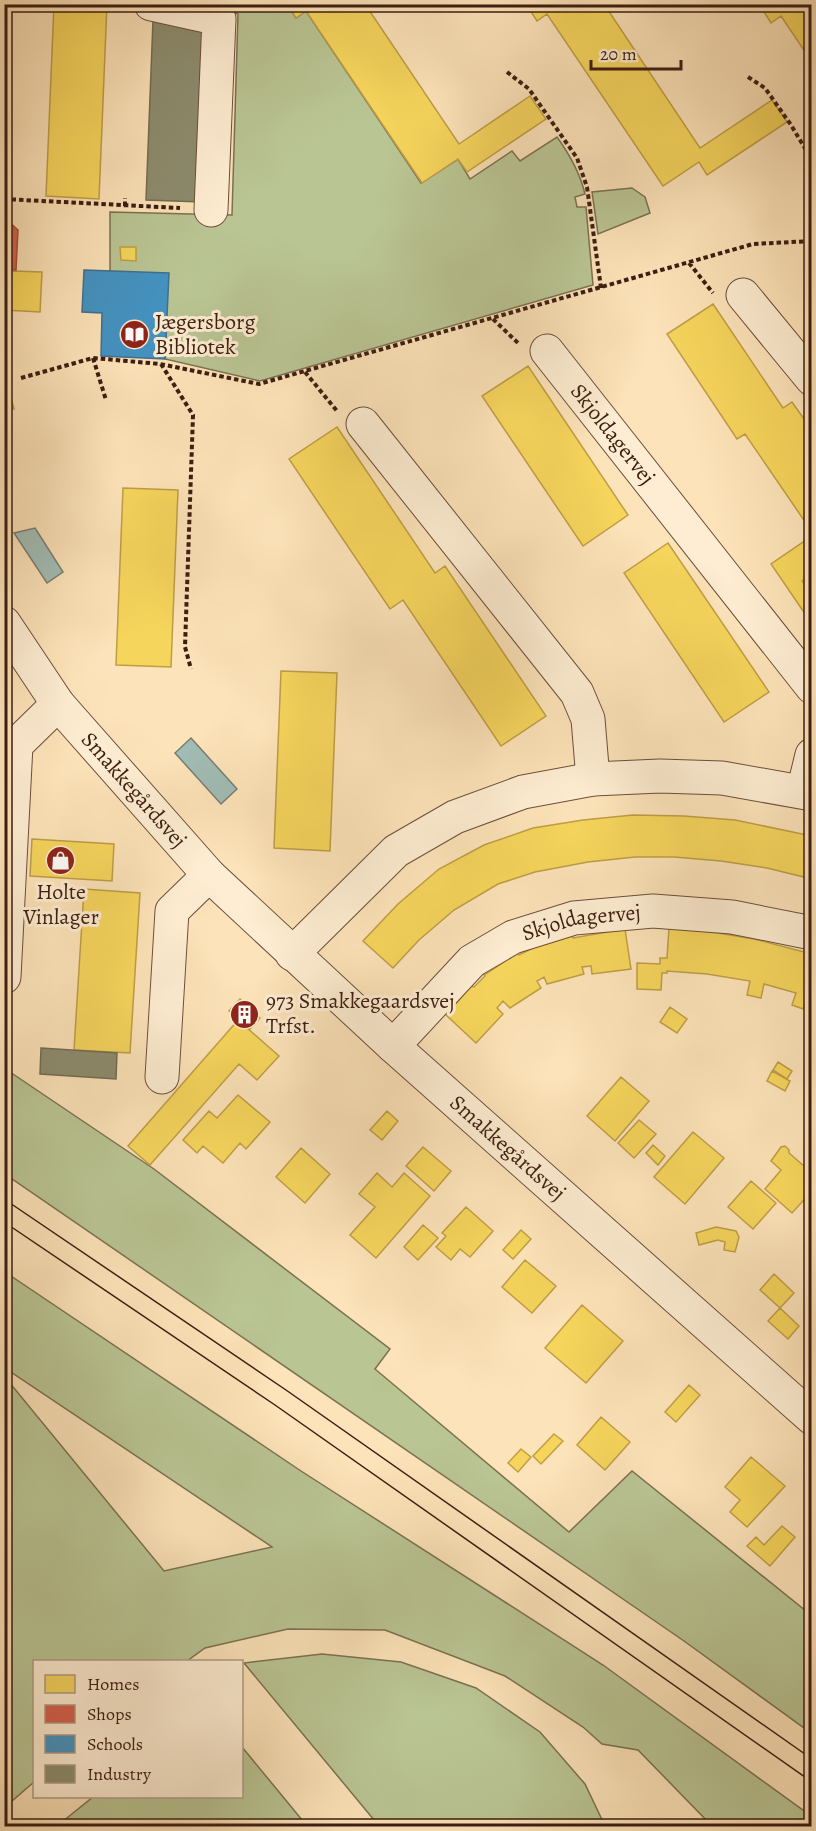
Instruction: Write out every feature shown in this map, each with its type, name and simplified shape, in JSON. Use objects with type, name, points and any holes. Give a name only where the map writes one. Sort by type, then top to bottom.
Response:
[{"type":"street","points":[[151,4],[219,19],[212,210]]},
{"type":"street","points":[[743,295],[812,379]]},
{"type":"street","name":"Skjoldagervej","points":[[547,351],[812,687]]},
{"type":"street","points":[[363,424],[577,693],[588,719],[593,779]]},
{"type":"street","name":"Smakkegårdsvej","points":[[7,630],[58,704],[209,875],[393,1046],[812,1418]]},
{"type":"street","points":[[4,977],[16,745],[58,704]]},
{"type":"street","points":[[292,954],[396,851],[455,817],[523,792],[593,779],[660,776],[722,778],[807,793],[812,755]]},
{"type":"street","points":[[162,1077],[172,911],[209,875]]},
{"type":"street","name":"Skjoldagervej","points":[[393,1046],[472,961],[513,937],[574,918],[653,911],[732,917],[812,933]]},
{"type":"path","points":[[507,72],[529,89],[577,158],[587,187],[601,288]]},
{"type":"path","points":[[748,77],[765,88],[812,160]]},
{"type":"path","points":[[125,198],[125,206]]},
{"type":"path","points":[[4,199],[212,210]]},
{"type":"path","points":[[21,378],[93,358],[160,364],[260,384],[753,244],[812,241]]},
{"type":"path","points":[[93,358],[106,400]]},
{"type":"path","points":[[160,364],[193,415],[185,647],[191,669]]},
{"type":"path","points":[[305,372],[351,428],[363,424]]},
{"type":"green space","points":[[287,4],[296,18],[306,11],[421,183],[458,159],[470,179],[512,151],[520,161],[557,137],[574,164],[585,194],[575,197],[577,207],[586,207],[593,285],[260,381],[165,359],[168,274],[110,272],[110,212],[232,215],[238,14],[208,5]]},
{"type":"green space","points":[[632,188],[645,197],[650,213],[598,234],[592,192]]},
{"type":"green space","points":[[4,1068],[154,1169],[390,1349],[375,1369],[569,1532],[632,1471],[811,1615],[811,1733],[684,1641],[5,1174]]},
{"type":"green space","points":[[5,1272],[301,1471],[603,1665],[811,1816],[811,1826],[712,1826],[638,1750],[602,1744],[583,1727],[505,1676],[385,1630],[288,1629],[205,1648],[188,1660],[33,1660],[33,1783],[5,1807],[5,1377],[164,1571],[272,1547],[5,1368]]},
{"type":"green space","points":[[322,1654],[401,1662],[476,1688],[540,1732],[585,1784],[605,1826],[379,1826],[244,1663]]},
{"type":"green space","points":[[243,1748],[307,1826],[57,1826],[92,1798],[243,1798]]},
{"type":"water","points":[[35,528],[63,572],[47,583],[14,533]]},
{"type":"water","points":[[191,738],[237,789],[221,804],[175,753]]},
{"type":"building: Homes","points":[[54,4],[107,4],[99,199],[46,196]]},
{"type":"building: Homes","points":[[287,4],[365,4],[459,144],[530,96],[546,119],[467,172],[458,159],[422,183],[306,11],[296,18]]},
{"type":"building: Homes","points":[[526,4],[604,4],[700,148],[772,100],[787,122],[707,175],[699,162],[663,186],[547,14],[537,21]]},
{"type":"building: Homes","points":[[759,4],[812,4],[812,62],[781,16],[771,23]]},
{"type":"building: Homes","points":[[120,247],[136,247],[136,261],[121,260]]},
{"type":"building: Homes","points":[[12,271],[42,272],[40,312],[4,310],[4,282],[11,282]]},
{"type":"building: Homes","points":[[713,304],[783,408],[792,402],[812,430],[812,532],[745,434],[737,439],[667,334]]},
{"type":"building: Homes","points":[[528,366],[628,515],[583,546],[482,396]]},
{"type":"building: Homes","points":[[8,387],[14,409],[4,411],[4,388]]},
{"type":"building: Homes","points":[[337,427],[435,573],[445,566],[546,716],[501,746],[403,600],[390,609],[289,459]]},
{"type":"building: Homes","points":[[123,488],[178,490],[171,667],[116,665]]},
{"type":"building: Homes","points":[[812,536],[812,574],[802,581],[812,595],[812,624],[771,564]]},
{"type":"building: Homes","points":[[668,543],[769,692],[724,722],[624,573]]},
{"type":"building: Homes","points":[[281,671],[337,673],[330,851],[274,848]]},
{"type":"building: Homes","points":[[633,815],[735,820],[812,836],[812,879],[767,868],[674,857],[635,857],[588,862],[535,872],[498,884],[454,910],[419,940],[393,968],[363,941],[398,904],[439,869],[484,845],[533,828]]},
{"type":"building: Homes","points":[[32,839],[114,844],[112,881],[30,876]]},
{"type":"building: Homes","points":[[84,889],[140,893],[130,1053],[74,1050]]},
{"type":"building: Homes","points":[[669,928],[754,939],[812,954],[812,999],[807,997],[803,1009],[792,1005],[796,993],[764,984],[761,998],[747,995],[750,981],[707,974],[667,971],[667,973],[662,973],[661,990],[637,989],[637,963],[660,964],[660,958],[667,958]]},
{"type":"building: Homes","points":[[625,929],[631,969],[592,974],[591,966],[582,967],[584,974],[547,984],[544,977],[537,981],[541,988],[510,1008],[503,1001],[497,1008],[503,1014],[476,1043],[446,1015],[471,986],[474,987],[484,975],[518,953],[519,955],[535,947],[572,936],[573,938]]},
{"type":"building: Homes","name":"973 Smakkegaardsvej Trfst.","points":[[240,999],[260,1018],[250,1029],[229,1011]]},
{"type":"building: Homes","points":[[670,1007],[687,1019],[677,1033],[660,1022]]},
{"type":"building: Homes","points":[[238,1020],[279,1056],[257,1080],[239,1064],[150,1165],[128,1146]]},
{"type":"building: Homes","points":[[778,1062],[792,1071],[787,1079],[773,1070]]},
{"type":"building: Homes","points":[[772,1071],[790,1081],[785,1091],[767,1081]]},
{"type":"building: Homes","points":[[621,1077],[649,1101],[615,1141],[587,1116]]},
{"type":"building: Homes","points":[[238,1095],[270,1122],[246,1149],[240,1143],[223,1163],[203,1146],[197,1153],[183,1140],[209,1111],[217,1118]]},
{"type":"building: Homes","points":[[387,1111],[398,1121],[382,1140],[370,1130]]},
{"type":"building: Homes","points":[[639,1120],[656,1134],[634,1158],[618,1143]]},
{"type":"building: Homes","points":[[693,1132],[724,1158],[685,1204],[654,1177]]},
{"type":"building: Homes","points":[[653,1145],[665,1156],[658,1165],[646,1153]]},
{"type":"building: Homes","points":[[785,1146],[789,1153],[812,1173],[812,1191],[792,1213],[765,1189],[781,1170],[771,1161],[781,1147]]},
{"type":"building: Homes","points":[[423,1147],[451,1171],[434,1191],[406,1166]]},
{"type":"building: Homes","points":[[301,1148],[330,1174],[305,1203],[276,1177]]},
{"type":"building: Homes","points":[[377,1173],[392,1187],[404,1173],[430,1196],[376,1258],[350,1235],[375,1207],[359,1194]]},
{"type":"building: Homes","points":[[751,1181],[776,1203],[753,1229],[728,1207]]},
{"type":"building: Homes","points":[[466,1207],[493,1231],[470,1257],[460,1249],[451,1260],[436,1247],[446,1236],[442,1233]]},
{"type":"building: Homes","points":[[423,1225],[438,1238],[418,1260],[404,1247]]},
{"type":"building: Homes","points":[[716,1227],[736,1231],[739,1237],[735,1252],[724,1250],[725,1242],[718,1240],[699,1245],[696,1233]]},
{"type":"building: Homes","points":[[521,1230],[531,1239],[513,1259],[503,1250]]},
{"type":"building: Homes","points":[[525,1260],[556,1286],[532,1313],[502,1287]]},
{"type":"building: Homes","points":[[774,1274],[794,1293],[780,1308],[760,1290]]},
{"type":"building: Homes","points":[[582,1305],[623,1341],[586,1383],[545,1348]]},
{"type":"building: Homes","points":[[780,1308],[799,1326],[788,1339],[768,1321]]},
{"type":"building: Homes","points":[[689,1385],[700,1395],[676,1422],[665,1412]]},
{"type":"building: Homes","points":[[601,1417],[630,1442],[605,1470],[577,1445]]},
{"type":"building: Homes","points":[[554,1434],[563,1441],[541,1464],[533,1456]]},
{"type":"building: Homes","points":[[521,1449],[531,1457],[518,1472],[508,1463]]},
{"type":"building: Homes","points":[[751,1457],[785,1486],[747,1527],[730,1512],[740,1500],[725,1487]]},
{"type":"building: Homes","points":[[782,1526],[795,1537],[770,1566],[747,1546],[756,1537],[764,1545]]},
{"type":"building: Shops","points":[[4,217],[18,230],[16,270],[4,269]]},
{"type":"building: Schools","name":"Jægersborg Bibliotek","points":[[84,270],[169,273],[165,359],[101,356],[102,313],[82,312]]},
{"type":"building: Industry","points":[[153,20],[208,22],[201,202],[146,200]]},
{"type":"building: Industry","points":[[41,1048],[117,1053],[116,1079],[40,1074]]},
{"type":"tram line","points":[[4,1199],[286,1390],[812,1759]]},
{"type":"tram line","points":[[4,1222],[275,1405],[812,1782]]},
{"type":"place","name":"Jægersborg Bibliotek","points":[[134,335]]},
{"type":"place","name":"Holte Vinlager","points":[[61,860]]},
{"type":"place","name":"973 Smakkegaardsvej Trfst.","points":[[245,1014]]}]
